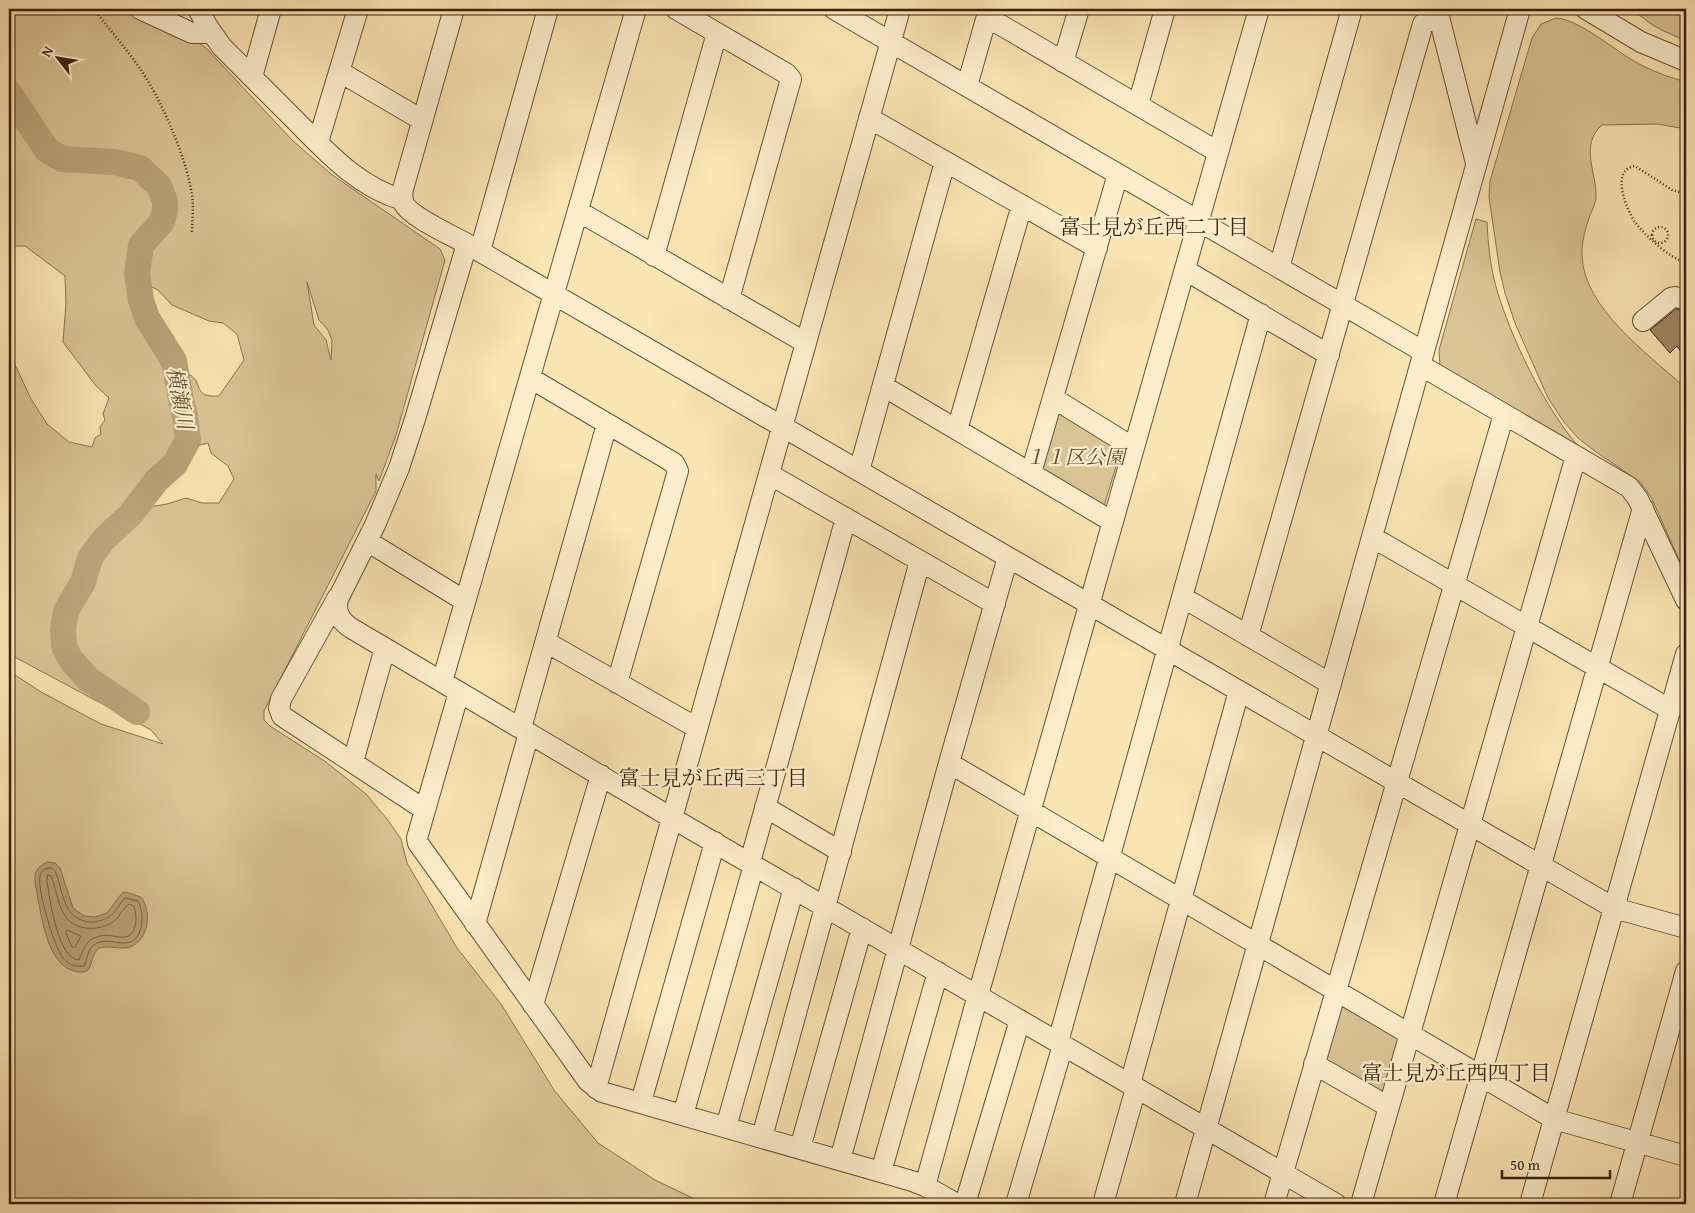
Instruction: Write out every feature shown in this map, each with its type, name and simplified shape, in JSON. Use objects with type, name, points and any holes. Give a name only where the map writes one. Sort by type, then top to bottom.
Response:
[{"type":"street","points":[[140,9],[192,33],[211,33]]},
{"type":"street","points":[[198,9],[211,33],[222,47],[346,169],[384,193],[403,200]]},
{"type":"street","points":[[252,77],[271,9]]},
{"type":"street","points":[[318,142],[358,9]]},
{"type":"street","points":[[454,9],[402,189],[403,200],[412,213],[1614,908],[1686,928]]},
{"type":"street","points":[[425,810],[282,716],[279,708],[281,699],[367,541],[399,468],[473,248],[548,9]]},
{"type":"street","points":[[636,9],[466,601],[451,687],[425,810],[417,838],[418,843],[579,1070],[596,1088],[602,1092],[926,1186],[957,1204]]},
{"type":"street","points":[[676,9],[787,74],[791,79],[728,299]]},
{"type":"street","points":[[834,9],[1343,305],[1504,414],[1629,487],[1643,508],[1686,600]]},
{"type":"street","points":[[596,1088],[900,9]]},
{"type":"street","points":[[1064,62],[1079,9]]},
{"type":"street","points":[[1138,105],[1165,9]]},
{"type":"street","points":[[926,1186],[1030,811],[1259,9]]},
{"type":"street","points":[[1279,268],[1352,9]]},
{"type":"street","points":[[1185,1204],[1520,9]]},
{"type":"street","points":[[1586,9],[1641,42],[1686,60]]},
{"type":"street","points":[[1248,636],[1424,24],[1438,12],[1476,165]]},
{"type":"street","points":[[967,86],[988,13],[1064,62],[1218,152]]},
{"type":"street","points":[[654,256],[717,33]]},
{"type":"street","points":[[340,72],[422,120]]},
{"type":"street","points":[[869,118],[1097,248]]},
{"type":"street","points":[[859,471],[945,162]]},
{"type":"street","points":[[1031,473],[1118,174]]},
{"type":"street","points":[[957,430],[1022,206]]},
{"type":"street","points":[[578,211],[806,344]]},
{"type":"street","points":[[1185,270],[1329,355]]},
{"type":"street","points":[[1643,321],[1671,298],[1686,299]]},
{"type":"street","points":[[1016,1204],[1109,857],[1261,314]]},
{"type":"street","points":[[530,378],[674,463],[678,472],[617,683]]},
{"type":"street","points":[[883,386],[1113,522]]},
{"type":"street","points":[[1053,398],[1134,448]]},
{"type":"street","points":[[1274,1204],[1504,414]]},
{"type":"street","points":[[475,924],[546,642],[607,424]]},
{"type":"street","points":[[1361,1204],[1576,456]]},
{"type":"street","points":[[769,474],[995,604]]},
{"type":"street","points":[[1444,1204],[1643,508]]},
{"type":"street","points":[[683,1115],[752,863],[765,807],[846,518]]},
{"type":"street","points":[[1372,537],[1670,710]]},
{"type":"street","points":[[367,541],[466,601]]},
{"type":"street","points":[[840,1160],[1008,557]]},
{"type":"street","points":[[762,1137],[920,561]]},
{"type":"street","points":[[339,595],[337,608],[339,616],[344,622],[386,648],[672,818],[1336,1204]]},
{"type":"street","points":[[1182,597],[1331,684]]},
{"type":"street","points":[[546,642],[697,728]]},
{"type":"street","points":[[353,762],[386,648]]},
{"type":"street","points":[[1530,1204],[1686,654]]},
{"type":"street","points":[[1103,1204],[1181,900],[1239,690]]},
{"type":"street","points":[[949,764],[1554,1119],[1686,1156]]},
{"type":"street","points":[[533,1005],[601,775]]},
{"type":"street","points":[[765,807],[841,852]]},
{"type":"street","points":[[641,1102],[715,842]]},
{"type":"street","points":[[726,1127],[794,888]]},
{"type":"street","points":[[800,1148],[862,928]]},
{"type":"street","points":[[1620,1204],[1686,971]]},
{"type":"street","points":[[881,1172],[938,972]]},
{"type":"street","points":[[965,1204],[1020,1020]]},
{"type":"street","points":[[1314,1064],[1389,1107]]},
{"type":"path","points":[[94,9],[139,67],[166,118],[184,162],[189,182],[192,196],[192,233]]},
{"type":"path","points":[[1686,194],[1672,190],[1638,167],[1630,167],[1625,170],[1621,181],[1632,216],[1639,226],[1673,258],[1686,263]]},
{"type":"path","points":[[1659,226],[1665,228],[1668,236],[1666,239],[1663,242],[1655,242],[1652,237],[1654,229],[1659,226]]},
{"type":"green space","points":[[9,9],[122,9],[199,43],[206,48],[292,140],[331,174],[440,249],[445,260],[396,435],[379,481],[376,474],[376,491],[264,711],[264,720],[270,726],[326,762],[366,794],[387,819],[401,839],[407,863],[457,948],[501,1004],[554,1090],[598,1143],[655,1180],[705,1204],[9,1204],[9,671],[41,692],[101,724],[163,744],[151,730],[9,654],[9,352],[31,399],[47,424],[69,442],[92,447],[95,438],[101,434],[100,427],[105,420],[103,414],[109,398],[96,386],[63,342],[66,303],[65,276],[25,246],[9,246]],"holes":[[[307,282],[319,320],[328,330],[332,340],[331,360],[326,340],[314,325]],[[148,285],[158,290],[172,305],[209,321],[223,323],[237,334],[244,360],[219,396],[205,395],[190,375],[163,365],[174,386],[190,408],[191,418],[183,434],[186,446],[192,447],[208,443],[211,453],[228,466],[234,479],[219,503],[202,503],[186,498],[149,507],[140,486],[164,461],[177,440],[173,416],[175,399],[160,361],[156,344],[172,348],[171,340],[157,313]]]},
{"type":"green space","points":[[1627,9],[1686,9],[1686,41],[1656,27]]},
{"type":"green space","points":[[1556,18],[1566,20],[1588,31],[1643,66],[1686,82],[1686,129],[1657,124],[1602,125],[1595,133],[1590,150],[1596,199],[1585,230],[1582,256],[1585,275],[1605,311],[1636,344],[1682,385],[1686,394],[1686,575],[1651,497],[1640,482],[1577,437],[1548,398],[1515,323],[1500,272],[1489,197],[1490,181],[1532,38],[1541,24]]},
{"type":"green space","points":[[1476,219],[1487,222],[1495,283],[1509,325],[1529,370],[1553,412],[1579,447],[1440,366],[1439,350]]},
{"type":"green space","name":"１１区公園","points":[[1056,411],[1121,450],[1104,506],[1041,470]]},
{"type":"green space","points":[[1341,1004],[1401,1040],[1382,1094],[1327,1060],[1326,1054]]},
{"type":"water","points":[[48,862],[55,863],[60,868],[73,908],[84,916],[95,917],[107,913],[122,893],[126,892],[141,897],[147,910],[147,925],[141,938],[130,947],[99,948],[94,954],[87,971],[71,970],[63,965],[47,939],[36,885],[35,878],[38,868]]},
{"type":"building","points":[[1676,309],[1686,316],[1686,359],[1677,346],[1670,353],[1650,330]]},
{"type":"waterway","name":"横瀬川","points":[[9,93],[47,150],[62,159],[114,162],[140,168],[159,186],[165,201],[165,211],[161,223],[141,245],[137,273],[141,300],[147,318],[174,361],[188,440],[175,464],[157,480],[130,515],[103,540],[90,558],[83,582],[66,611],[63,630],[64,646],[71,660],[88,679],[137,712]]},
{"type":"district","name":"富士見が丘西二丁目","points":[[1154,226]]},
{"type":"district","name":"富士見が丘西三丁目","points":[[713,777]]},
{"type":"district","name":"富士見が丘西四丁目","points":[[1456,1072]]}]
